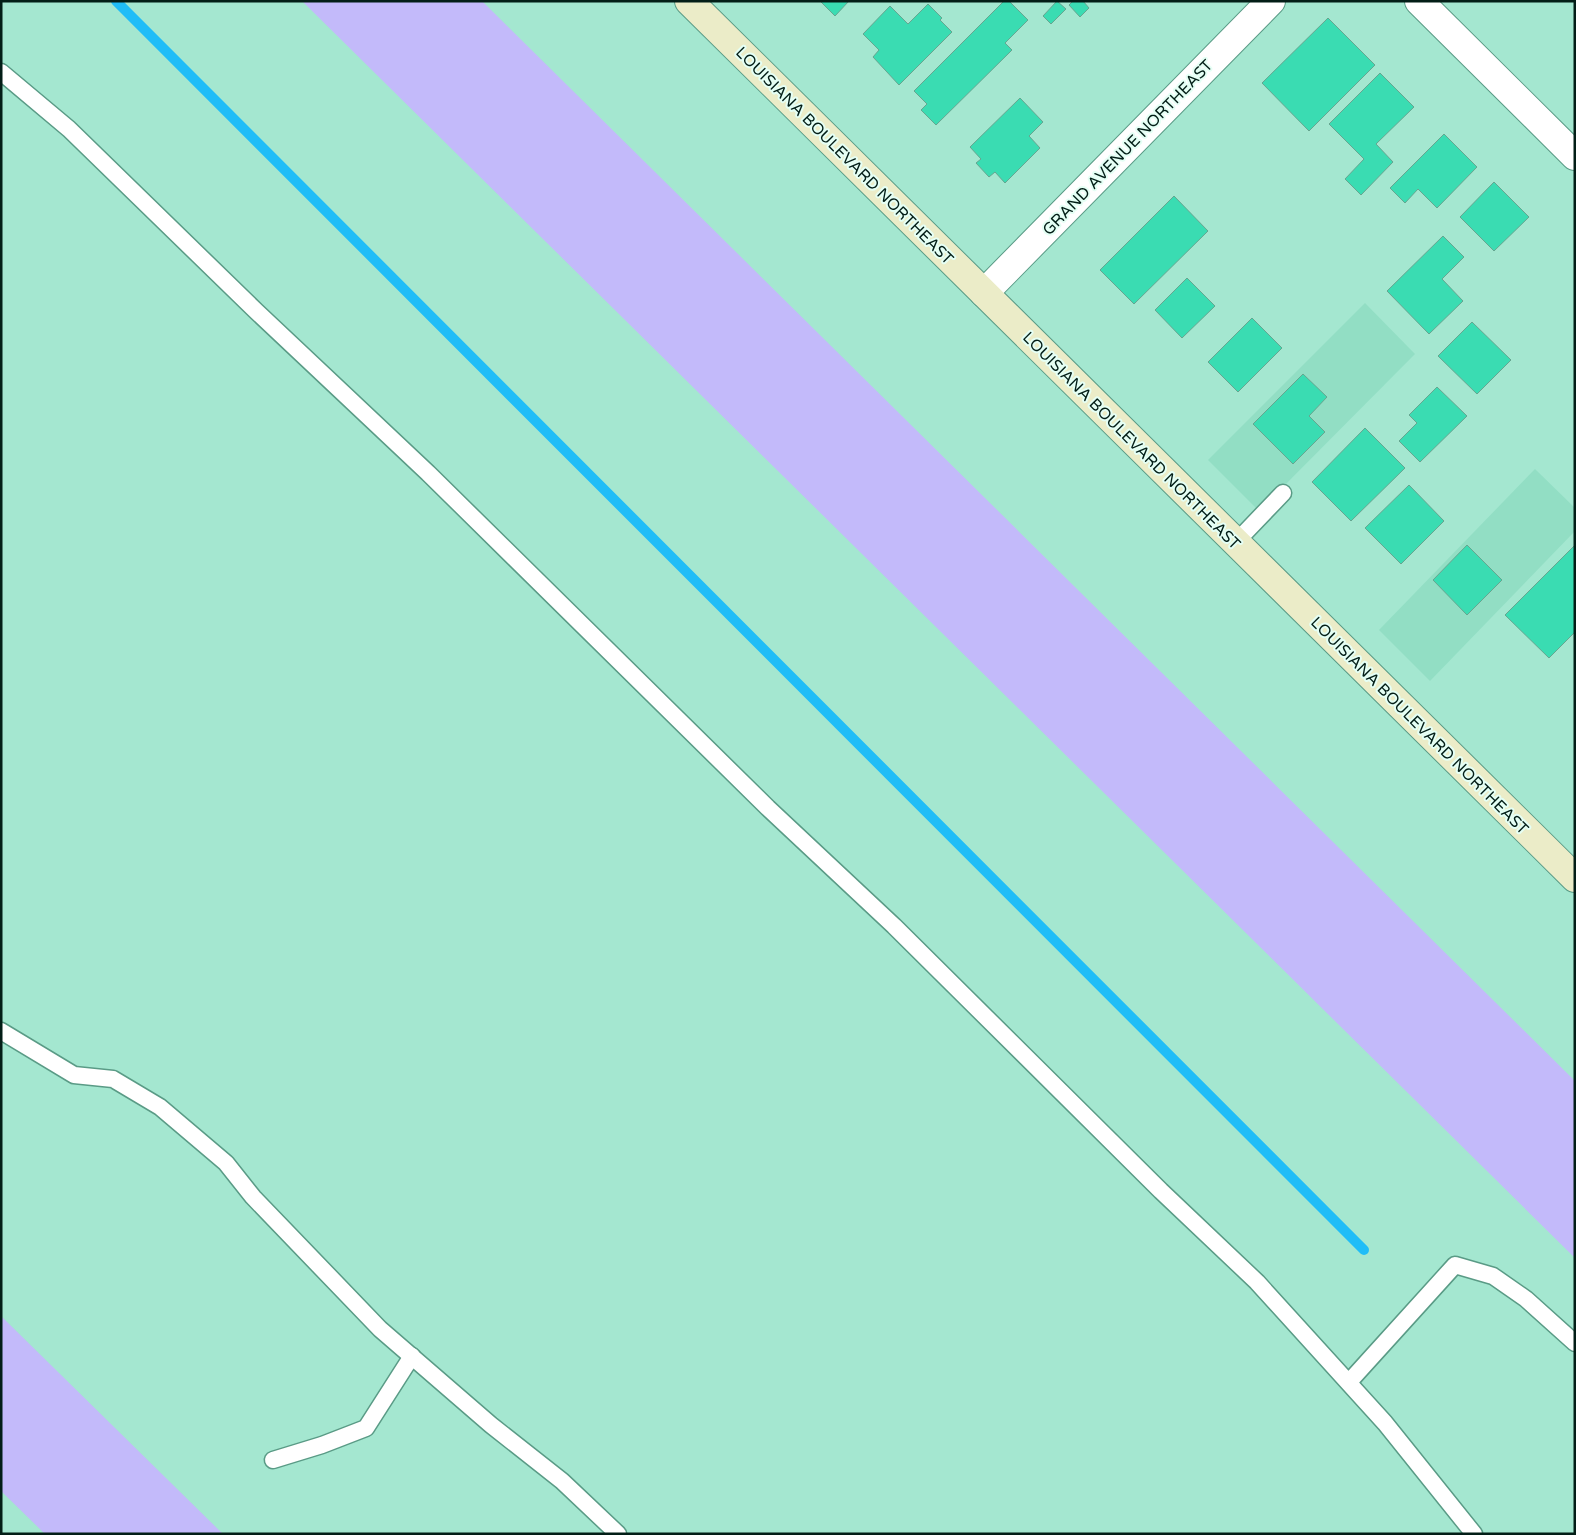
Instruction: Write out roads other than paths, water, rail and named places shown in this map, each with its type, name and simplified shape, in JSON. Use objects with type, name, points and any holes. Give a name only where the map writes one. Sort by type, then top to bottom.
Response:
[{"type":"main road","name":"LOUISIANA BOULEVARD NORTHEAST","points":[[690,1],[1575,878]]},
{"type":"street","name":"GRAND AVENUE NORTHEAST","points":[[984,292],[1270,1]]},
{"type":"street","points":[[1419,1],[1575,156]]},
{"type":"lane","points":[[1,72],[69,129],[256,311],[428,473],[761,801],[894,926],[1161,1192],[1257,1282],[1385,1423],[1474,1534]]},
{"type":"lane","points":[[1236,542],[1283,494]]},
{"type":"lane","points":[[1,1031],[74,1075],[113,1079],[160,1106],[226,1163],[253,1197],[380,1329],[491,1425],[562,1481],[618,1534]]},
{"type":"lane","points":[[1349,1382],[1455,1265],[1493,1276],[1526,1299],[1575,1343]]},
{"type":"lane","points":[[273,1460],[322,1445],[366,1428],[412,1356]]},
{"type":"waterway","points":[[116,1],[1364,1250]]}]
